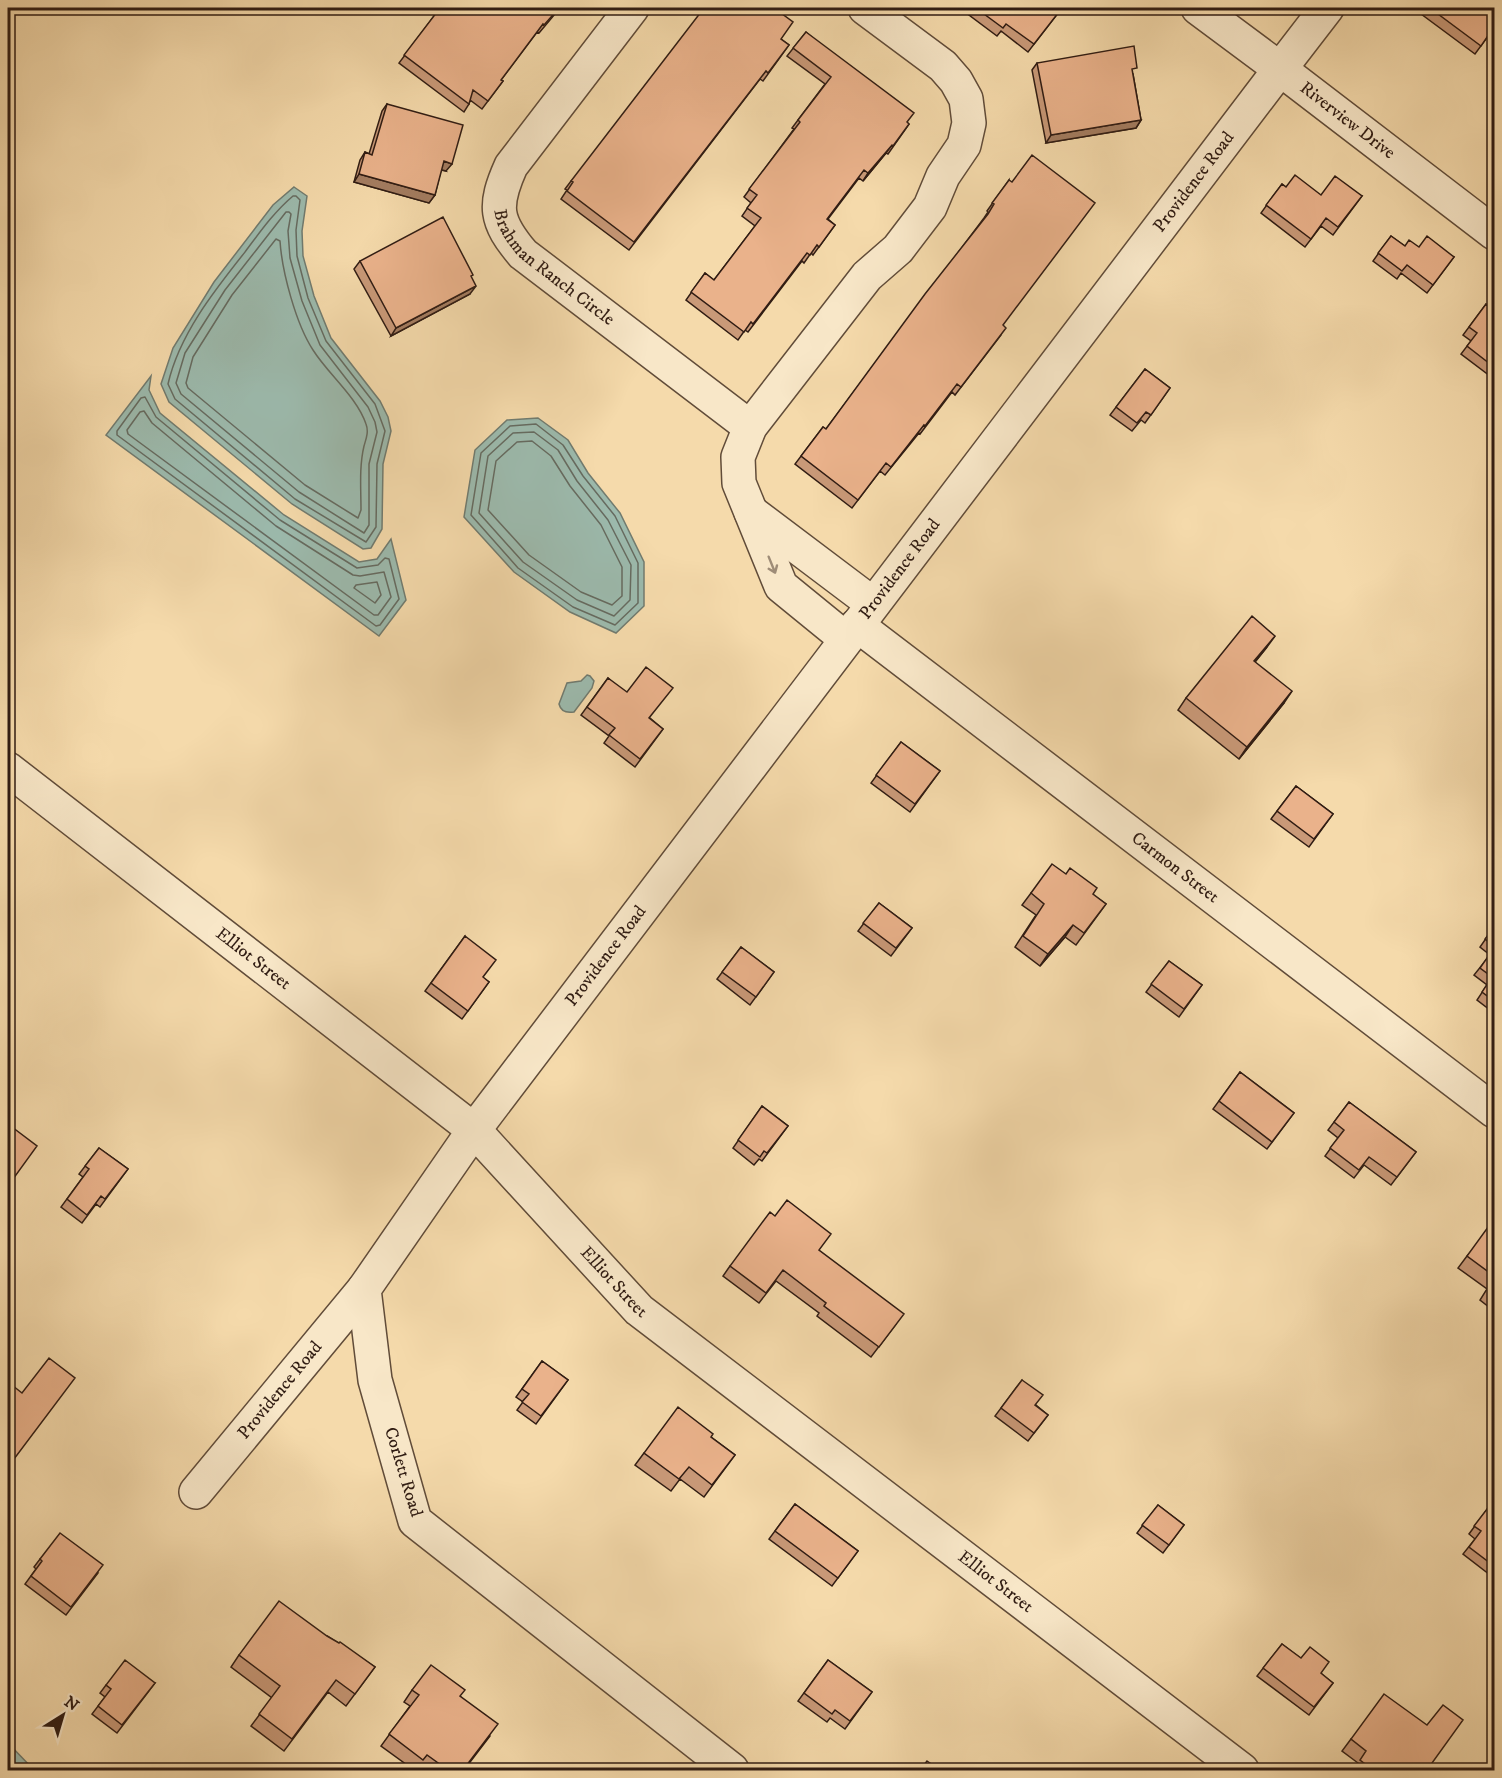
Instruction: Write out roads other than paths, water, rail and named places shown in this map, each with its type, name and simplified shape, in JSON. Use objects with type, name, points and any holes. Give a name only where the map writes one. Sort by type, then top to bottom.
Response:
[{"type":"street","name":"Brahman Ranch Circle","points":[[632,8],[511,166],[502,188],[500,216],[506,234],[523,254],[750,427]]},
{"type":"street","points":[[859,622],[781,586],[739,483],[738,457],[750,427],[867,276],[898,249],[930,207],[943,176],[964,146],[969,123],[968,114],[966,99],[956,81],[943,66],[866,8]]},
{"type":"street","name":"Riverview Drive","points":[[1198,8],[1494,233]]},
{"type":"street","name":"Providence Road","points":[[474,1130],[1327,8]]},
{"type":"street","points":[[750,510],[859,622]]},
{"type":"street","name":"Carmon Street","points":[[859,622],[1494,1111]]},
{"type":"street","name":"Elliot Street","points":[[8,769],[474,1130],[639,1310],[1242,1770]]},
{"type":"street","points":[[364,1289],[474,1130]]},
{"type":"street","name":"Providence Road","points":[[196,1492],[364,1289]]},
{"type":"street","name":"Corlett Road","points":[[364,1289],[375,1380],[415,1521],[732,1770]]},
{"type":"water","points":[[294,187],[307,196],[302,231],[303,256],[314,296],[331,338],[380,401],[388,417],[391,431],[383,464],[382,529],[371,548],[363,549],[292,504],[169,402],[161,384],[173,348],[214,282],[273,205]]},
{"type":"water","points":[[151,376],[149,390],[160,413],[284,515],[359,562],[377,559],[391,539],[406,600],[379,636],[106,435]]},
{"type":"water","points":[[538,418],[568,440],[588,473],[620,513],[644,562],[644,606],[616,633],[570,612],[514,572],[464,517],[475,450],[507,420]]},
{"type":"water","points":[[587,675],[594,681],[592,688],[574,712],[563,710],[559,704],[567,683],[581,681]]},
{"type":"water","points":[[8,1743],[34,1770],[8,1770]]}]
